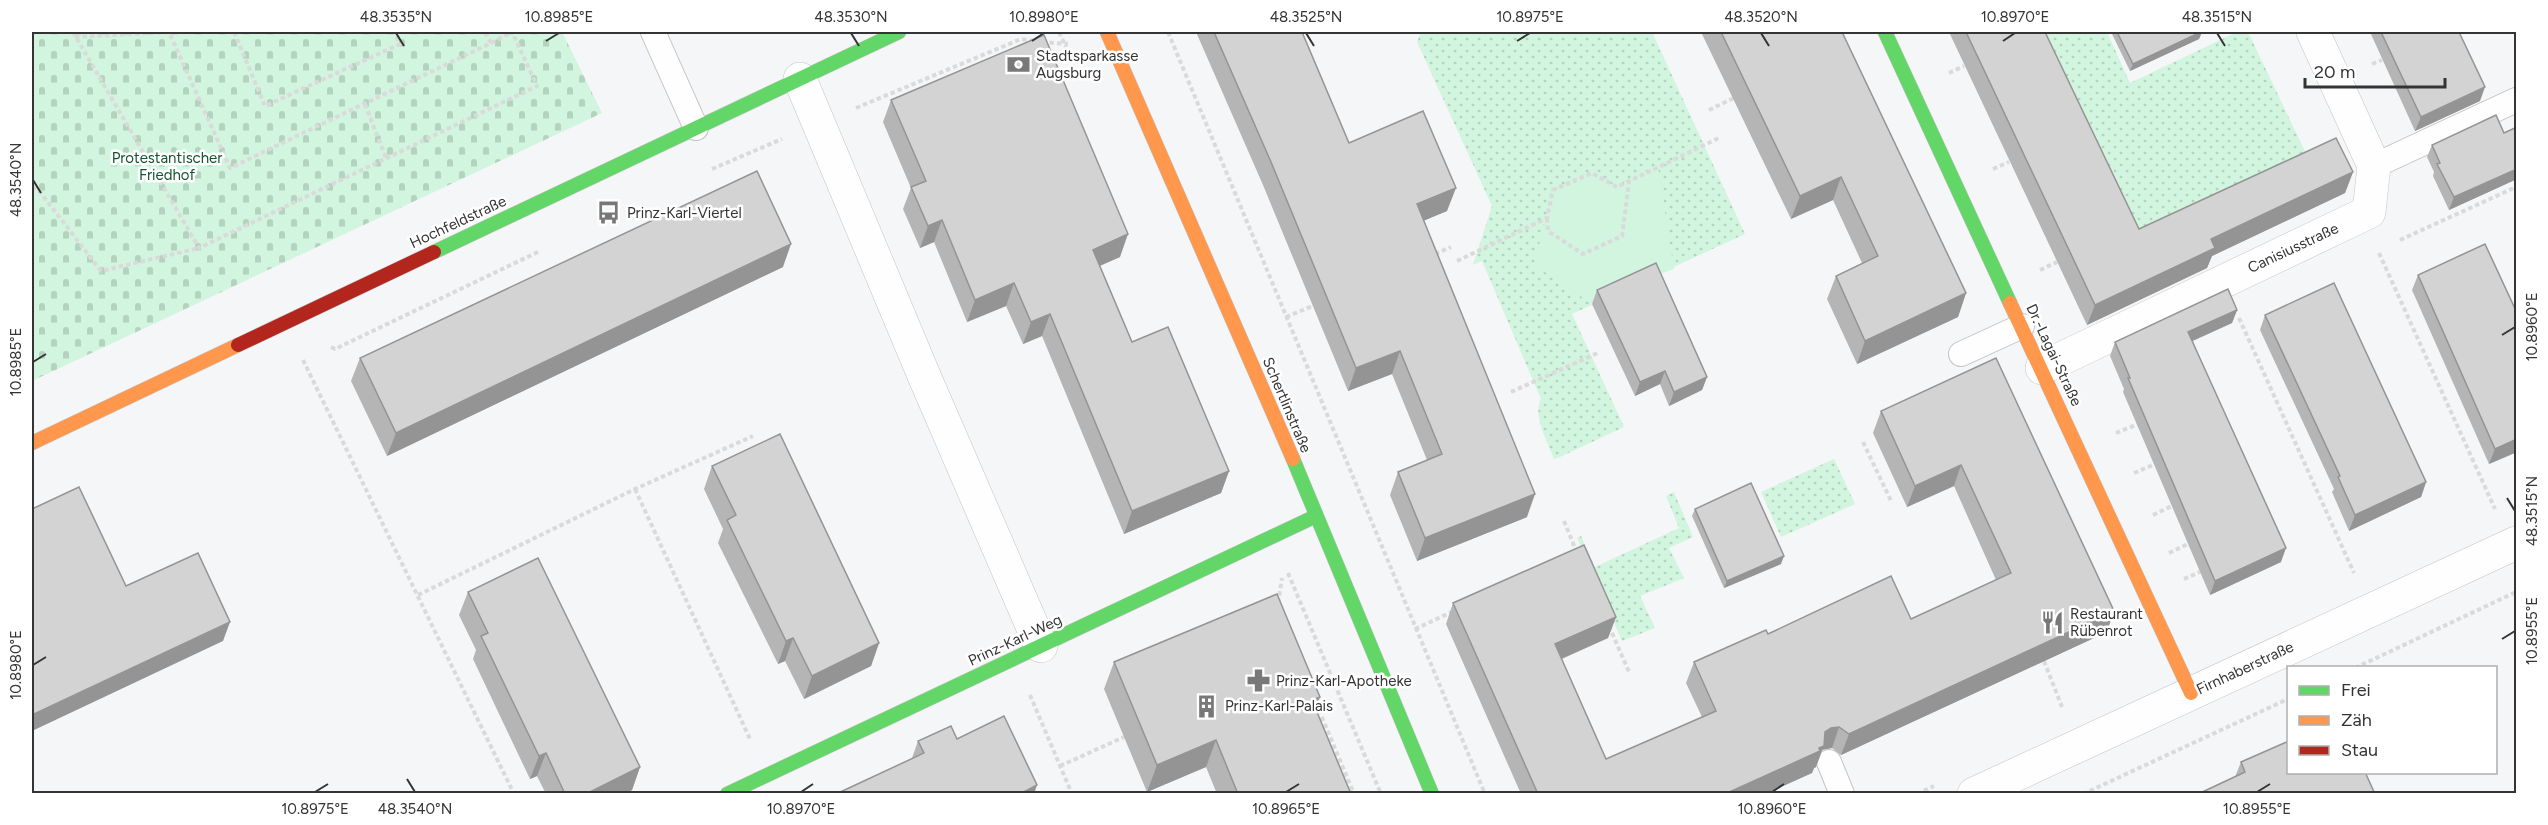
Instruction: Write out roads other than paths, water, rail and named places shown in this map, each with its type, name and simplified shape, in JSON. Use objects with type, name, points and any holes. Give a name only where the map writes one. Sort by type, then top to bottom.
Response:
[{"type":"street","name":"Hochfeldstraße","points":[[32,443],[899,32]]},
{"type":"street","name":"Schertlinstraße","points":[[1107,32],[1316,516],[1432,794]]},
{"type":"street","name":"Dr.-Lagai-Straße","points":[[1885,32],[2190,693]]},
{"type":"street","points":[[2313,32],[2374,166]]},
{"type":"street","points":[[800,79],[925,378],[1028,653]]},
{"type":"street","name":"Canisiusstraße","points":[[2042,368],[2368,212],[2374,166]]},
{"type":"street","name":"Prinz-Karl-Weg","points":[[727,794],[1316,516]]},
{"type":"street","name":"Firnhaberstraße","points":[[1974,794],[2517,543]]},
{"type":"lane","points":[[652,32],[696,128]]},
{"type":"lane","points":[[2374,166],[2517,100]]},
{"type":"lane","points":[[1961,354],[2022,326]]},
{"type":"lane","points":[[1829,762],[1842,794]]},
{"type":"place","name":"Stadtsparkasse Augsburg","points":[[1018,65]]},
{"type":"place","name":"Prinz-Karl-Viertel","points":[[609,213]]},
{"type":"place","name":"Restaurant Rübenrot","points":[[2052,623]]},
{"type":"place","name":"Prinz-Karl-Apotheke","points":[[1258,681]]},
{"type":"place","name":"Prinz-Karl-Palais","points":[[1207,706]]},
{"type":"park label","name":"Protestantischer Friedhof","points":[[167,166]]}]
